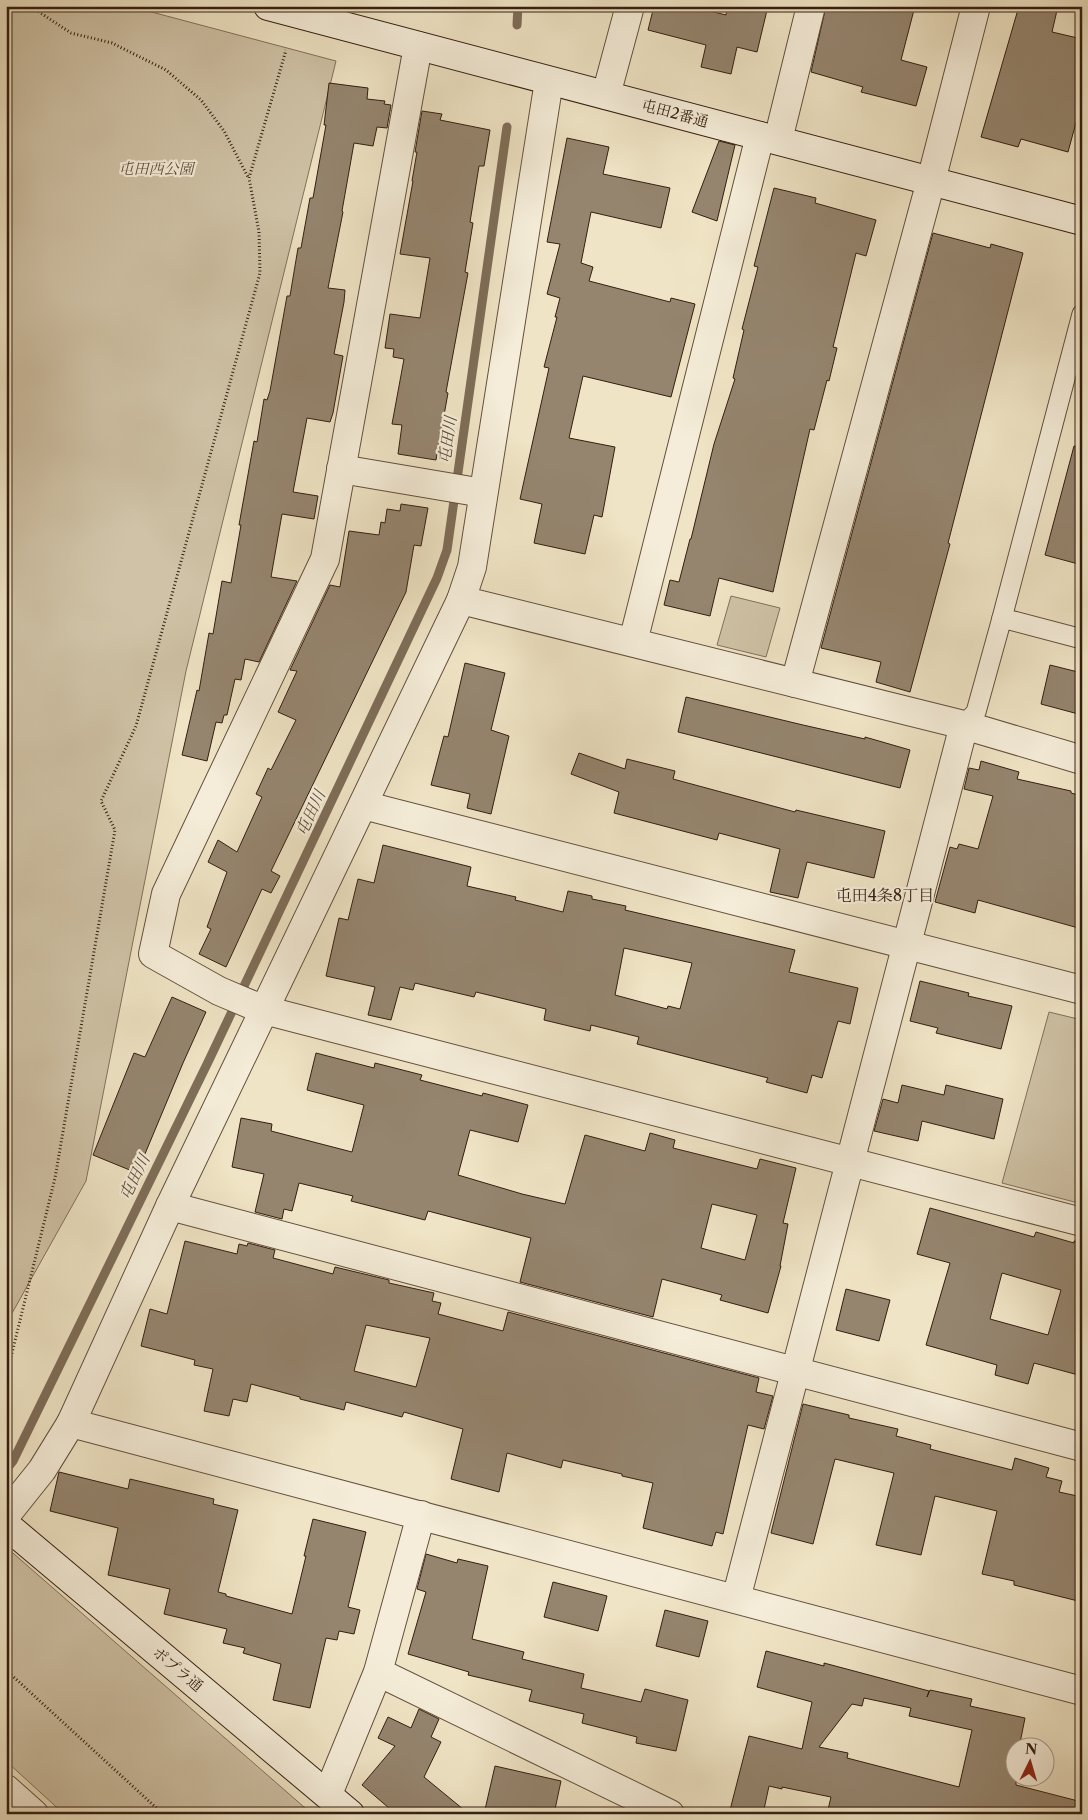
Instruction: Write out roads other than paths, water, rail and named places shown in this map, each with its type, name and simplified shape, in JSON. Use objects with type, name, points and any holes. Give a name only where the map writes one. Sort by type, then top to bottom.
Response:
[{"type":"street","name":"屯田2番通","points":[[268,6],[1082,221]]},
{"type":"street","points":[[606,95],[630,6]]},
{"type":"street","points":[[633,642],[769,138],[811,6]]},
{"type":"street","points":[[795,682],[976,6]]},
{"type":"street","points":[[418,46],[325,560],[166,894],[153,954],[219,991],[264,1010],[1082,1222]]},
{"type":"street","points":[[6,1515],[42,1470],[71,1423],[170,1206],[461,600],[472,567],[549,81]]},
{"type":"street","points":[[341,469],[483,493]]},
{"type":"street","points":[[461,600],[964,725],[1082,760]]},
{"type":"street","points":[[736,1598],[964,725]]},
{"type":"street","points":[[364,805],[1082,990]]},
{"type":"street","points":[[170,1206],[1082,1447]]},
{"type":"street","points":[[71,1423],[1082,1691]]},
{"type":"street","points":[[328,1794],[378,1672],[422,1515]]},
{"type":"street","name":"ポプラ通","points":[[6,1525],[350,1814]]},
{"type":"street","points":[[378,1672],[670,1814]]},
{"type":"street","points":[[6,1789],[32,1813]]},
{"type":"lane","points":[[964,725],[976,712],[1082,314]]},
{"type":"lane","points":[[1002,618],[1082,640]]},
{"type":"waterway","name":"屯田川","points":[[517,25],[518,6]]},
{"type":"waterway","name":"屯田川","points":[[6,1470],[13,1461],[210,1058],[437,578],[447,550],[507,127]]},
{"type":"district","name":"屯田4条8丁目","points":[[885,895]]},
{"type":"park label","name":"屯田西公園","points":[[156,168]]}]
